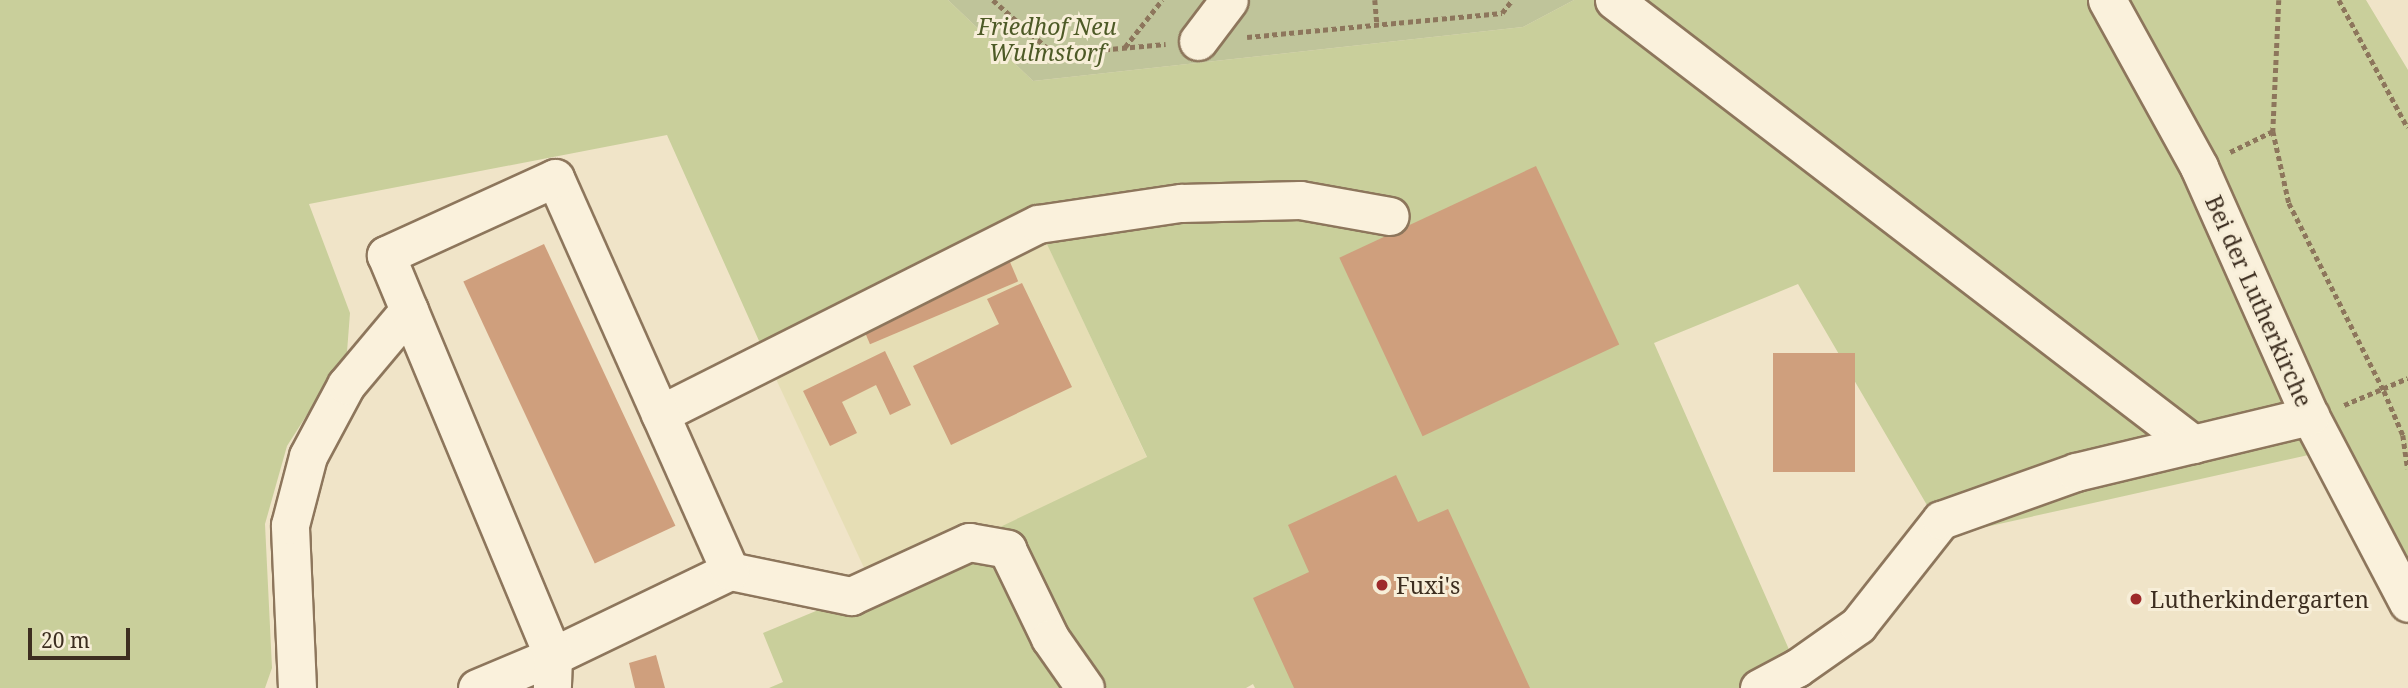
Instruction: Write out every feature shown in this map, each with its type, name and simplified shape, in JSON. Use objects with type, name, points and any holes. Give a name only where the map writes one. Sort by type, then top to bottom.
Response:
[{"type":"street","points":[[1198,41],[1229,0]]},
{"type":"street","points":[[1614,0],[2193,444]]},
{"type":"street","name":"Bei der Lutherkirche","points":[[2107,0],[2199,167],[2310,416],[2408,603]]},
{"type":"street","points":[[552,672],[386,255],[555,178],[730,571]]},
{"type":"street","points":[[660,414],[1038,224],[1207,202],[1300,200],[1390,216]]},
{"type":"street","points":[[297,688],[290,525],[307,456],[346,385],[410,310]]},
{"type":"street","points":[[1759,688],[1797,668],[1858,625],[1941,520],[2076,472],[2310,416]]},
{"type":"street","points":[[477,688],[552,672],[730,571],[851,596],[969,542],[1007,549],[1050,638],[1085,688]]},
{"type":"street","points":[[1050,638],[1056,688]]},
{"type":"path","points":[[1124,48],[1162,0]]},
{"type":"path","points":[[1374,0],[1377,24]]},
{"type":"path","points":[[2278,0],[2273,131],[2289,203],[2384,391],[2403,435],[2408,469]]},
{"type":"path","points":[[2339,0],[2408,128]]},
{"type":"path","points":[[2199,167],[2273,131]]},
{"type":"path","points":[[2310,416],[2384,391],[2408,379]]},
{"type":"shaded area","points":[[1038,224],[1147,459],[873,587],[763,352]]},
{"type":"green space","points":[[0,0],[948,0],[1033,81],[1523,27],[1574,0],[2366,0],[2408,70],[2408,578],[2313,454],[1945,536],[1798,284],[1654,343],[1806,688],[1255,688],[1253,684],[1246,688],[769,688],[783,682],[763,633],[876,586],[1147,457],[1038,225],[768,361],[667,135],[309,204],[350,313],[347,352],[287,446],[265,524],[272,668],[265,688],[0,688]]},
{"type":"green space","name":"Friedhof Neu Wulmstorf","points":[[948,0],[1574,0],[1523,27],[1033,81]]},
{"type":"building","points":[[1536,166],[1619,345],[1423,436],[1339,258]]},
{"type":"building","points":[[544,244],[675,526],[595,563],[463,282]]},
{"type":"building","points":[[1010,262],[1018,281],[870,344],[862,325]]},
{"type":"building","points":[[1022,283],[1072,387],[951,445],[913,366],[999,324],[987,299]]},
{"type":"building","points":[[885,351],[911,405],[890,415],[876,385],[842,402],[857,433],[830,446],[803,391]]},
{"type":"building","points":[[1773,353],[1855,353],[1855,472],[1773,472]]},
{"type":"building","name":"Fuxi's","points":[[1396,475],[1418,522],[1448,509],[1530,688],[1294,688],[1253,598],[1309,572],[1288,525]]},
{"type":"building","points":[[656,655],[665,688],[635,688],[629,663]]},
{"type":"place","name":"Fuxi's","points":[[1382,585]]},
{"type":"place","name":"Lutherkindergarten","points":[[2136,599]]}]
